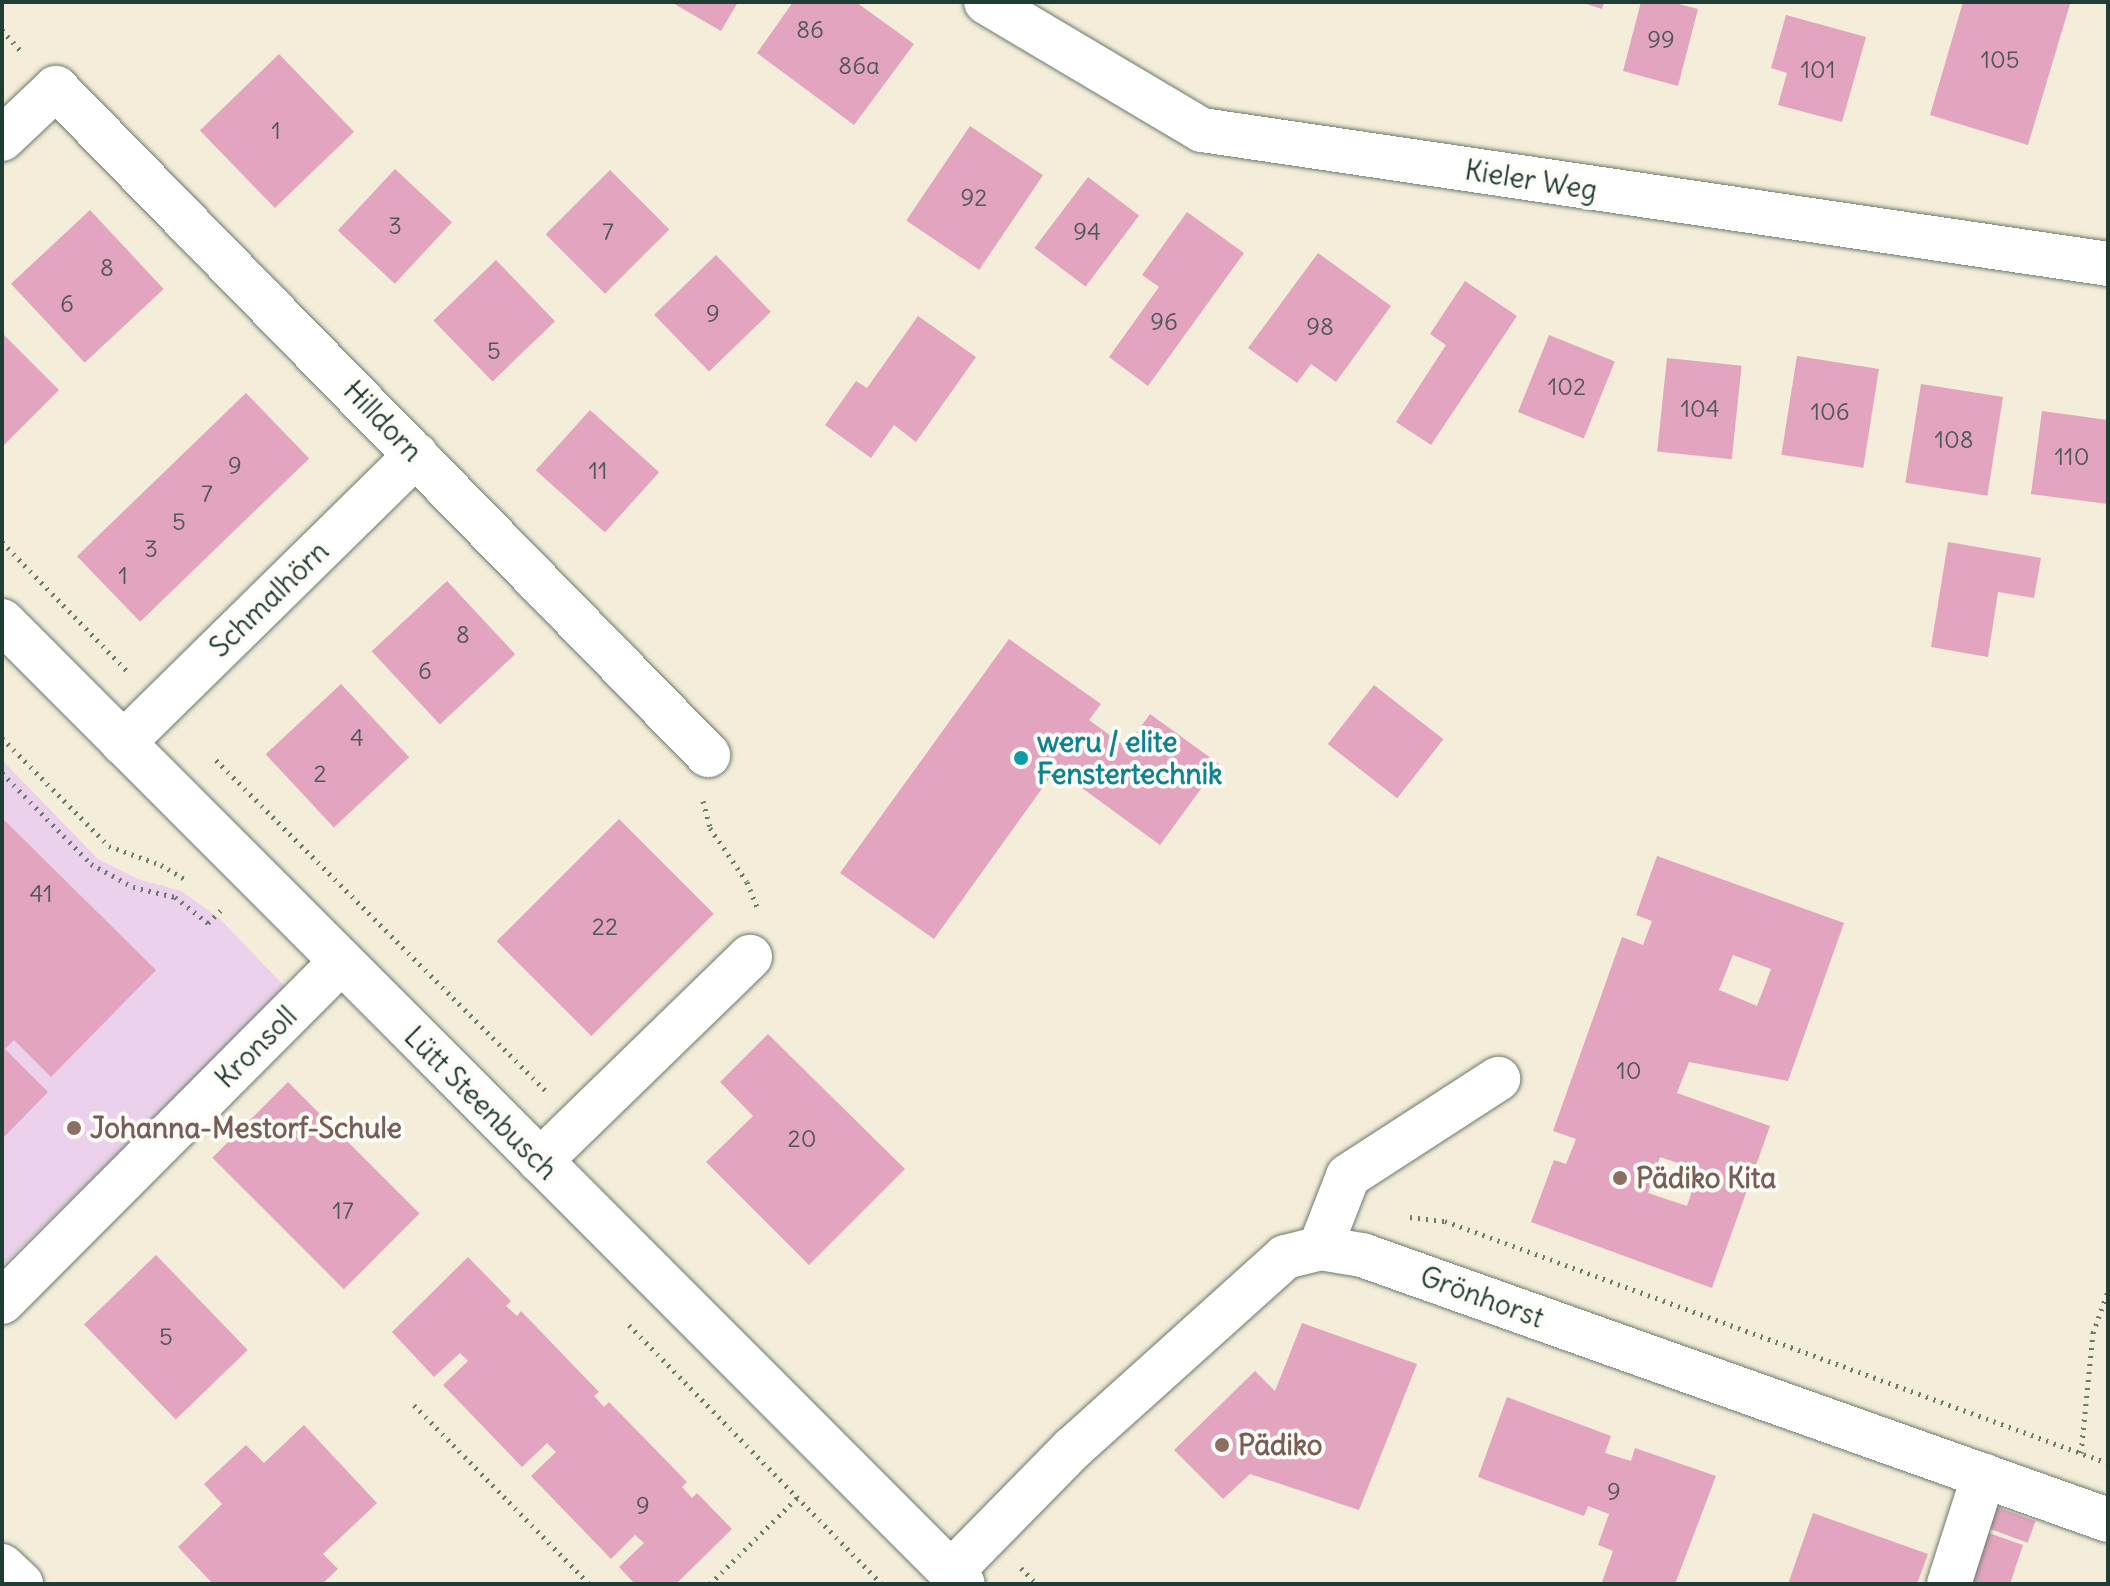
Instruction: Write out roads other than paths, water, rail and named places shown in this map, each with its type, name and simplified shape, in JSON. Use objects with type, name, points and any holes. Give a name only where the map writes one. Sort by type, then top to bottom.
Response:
[{"type":"street","name":"Kieler Weg","points":[[986,2],[1202,130],[2108,264]]},
{"type":"street","name":"Hilldorn","points":[[2,139],[56,88],[708,755]]},
{"type":"street","name":"Schmalhörn","points":[[123,743],[416,455]]},
{"type":"street","name":"Lütt Steenbusch","points":[[2,621],[957,1578]]},
{"type":"street","points":[[540,1161],[750,957]]},
{"type":"street","name":"Kronsoll","points":[[2,1302],[340,963]]},
{"type":"street","points":[[1320,1248],[1348,1176],[1498,1079]]},
{"type":"street","name":"Grönhorst","points":[[957,1578],[987,1535],[1073,1448],[1285,1257],[1320,1248],[1362,1255],[2108,1520]]},
{"type":"street","points":[[1949,1584],[1984,1475]]},
{"type":"street","points":[[2,1566],[21,1584]]},
{"type":"place","name":"weru / elite Fenstertechnik","points":[[1021,758]]},
{"type":"place","name":"Johanna-Mestorf-Schule","points":[[74,1128]]},
{"type":"place","name":"Pädiko Kita","points":[[1620,1178]]},
{"type":"place","name":"Pädiko","points":[[1222,1445]]}]
